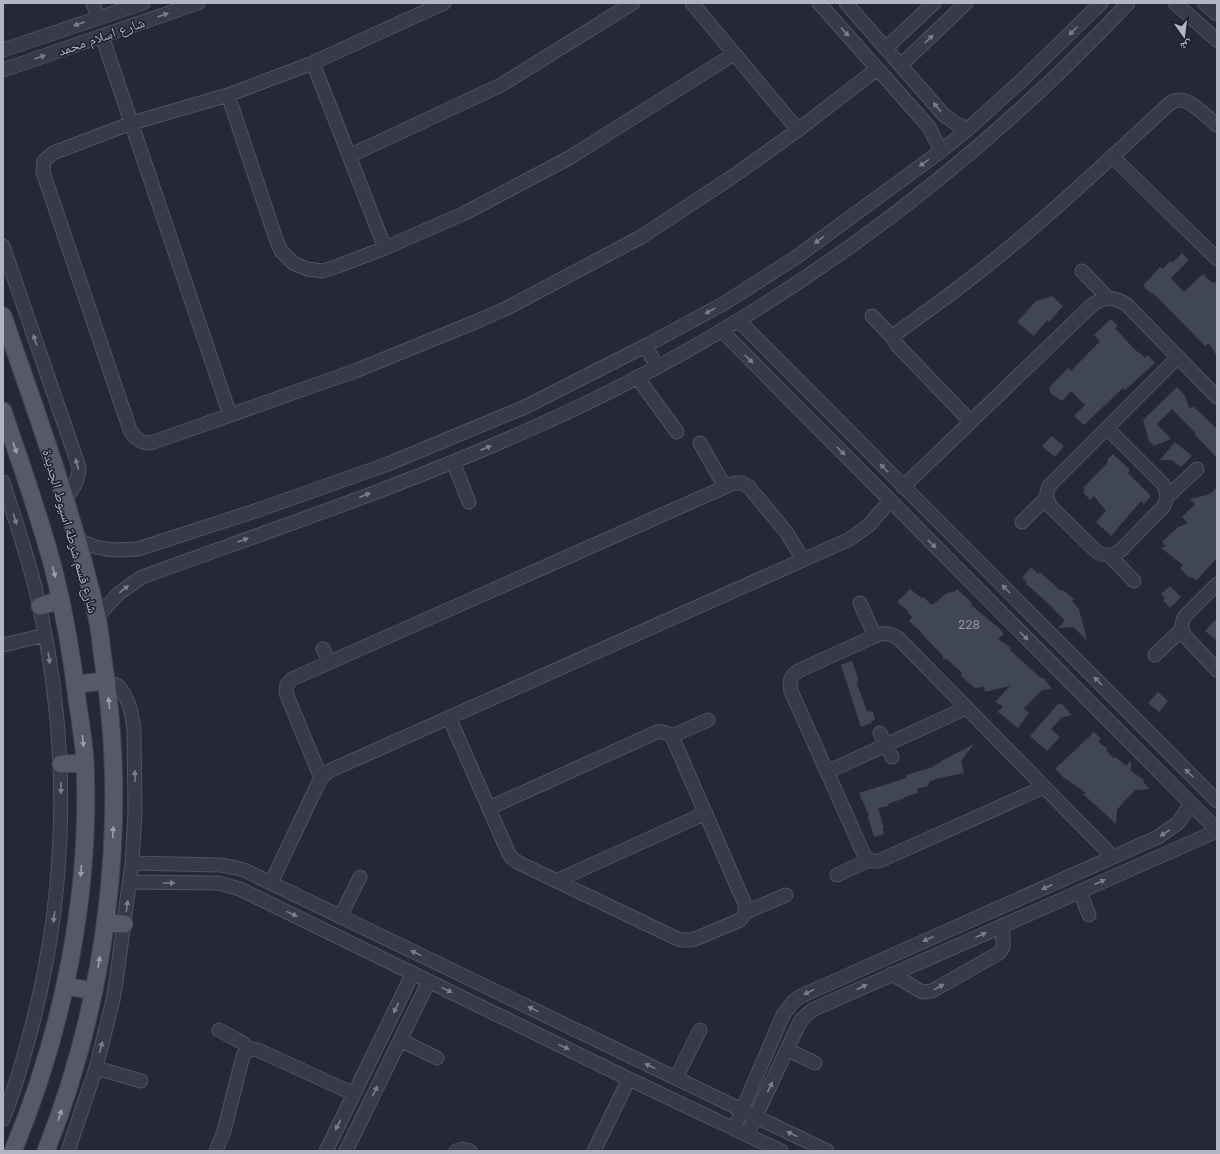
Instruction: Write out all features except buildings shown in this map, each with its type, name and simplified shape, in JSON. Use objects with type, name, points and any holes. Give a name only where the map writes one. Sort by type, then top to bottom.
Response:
[{"type":"main road","name":"شارع قسم شرطة اسيوط الجديدة","points":[[3,316],[65,498],[77,540],[97,617],[107,681],[111,724],[113,823],[105,923],[94,991],[78,1058],[57,1124],[46,1151]]},
{"type":"main road","name":"شارع قسم شرطة اسيوط الجديدة","points":[[3,411],[40,522],[61,600],[76,684],[85,763],[85,824],[80,886],[66,986],[44,1066],[13,1151]]},
{"type":"main road","points":[[40,606],[61,600]]},
{"type":"main road","points":[[76,684],[107,681]]},
{"type":"main road","points":[[61,764],[85,763]]},
{"type":"main road","points":[[105,923],[124,924]]},
{"type":"main road","points":[[66,986],[94,991]]},
{"type":"street","points":[[93,3],[98,18]]},
{"type":"street","name":"شارع اسلام محمد","points":[[3,50],[143,3]]},
{"type":"street","name":"شارع اسلام محمد","points":[[3,70],[196,3]]},
{"type":"street","points":[[444,3],[313,63],[228,95],[132,123],[53,153],[44,161],[43,172],[130,430],[133,436],[138,440],[144,443],[151,443],[355,371],[506,308],[641,237],[732,177],[798,130],[877,68]]},
{"type":"street","points":[[349,156],[501,85],[633,3]]},
{"type":"street","points":[[692,3],[798,130]]},
{"type":"street","points":[[819,3],[929,127],[941,151]]},
{"type":"street","points":[[846,3],[944,115],[955,123],[968,129]]},
{"type":"street","points":[[886,48],[934,3]]},
{"type":"street","points":[[900,65],[966,3]]},
{"type":"street","points":[[77,540],[106,549],[138,549],[258,510],[388,464],[525,407],[646,346],[723,304],[795,258],[941,151],[968,129],[1022,80],[1101,3]]},
{"type":"street","points":[[97,617],[119,593],[142,577],[453,462],[537,426],[657,367],[722,332],[810,275],[916,198],[976,148],[1031,99],[1128,3]]},
{"type":"street","points":[[1176,3],[1217,40]]},
{"type":"street","points":[[1204,3],[1217,14]]},
{"type":"street","points":[[102,36],[230,415]]},
{"type":"street","points":[[228,95],[281,251],[293,263],[307,269],[323,271],[385,248],[465,213],[569,158],[734,54]]},
{"type":"street","points":[[313,63],[385,248]]},
{"type":"street","points":[[894,340],[897,334],[979,272],[1029,230],[1173,101],[1186,101],[1217,126]]},
{"type":"street","points":[[1112,156],[1217,259]]},
{"type":"street","points":[[3,246],[78,467],[77,482],[72,491],[65,498]]},
{"type":"street","points":[[1082,271],[1108,298]]},
{"type":"street","points":[[903,487],[1099,300],[1108,298],[1118,299],[1126,304],[1217,397]]},
{"type":"street","points":[[872,316],[897,345],[971,422]]},
{"type":"street","points":[[738,321],[1217,801]]},
{"type":"street","points":[[722,332],[1192,804],[1217,831],[812,1010],[802,1019],[747,1135]]},
{"type":"street","points":[[646,346],[657,367]]},
{"type":"street","points":[[1178,357],[1049,486],[1046,491],[1048,503],[1097,552],[1110,556],[1121,550],[1163,507],[1168,496],[1197,469]]},
{"type":"street","points":[[637,377],[677,432]]},
{"type":"street","points":[[1107,428],[1163,484],[1168,496]]},
{"type":"street","points":[[700,443],[725,487]]},
{"type":"street","points":[[453,462],[469,502]]},
{"type":"street","points":[[3,482],[28,560],[40,606],[54,689],[61,764],[61,840],[54,917],[42,990],[23,1061],[3,1119]]},
{"type":"street","points":[[321,778],[286,693],[289,681],[292,679],[738,482],[746,484],[749,487],[787,533],[803,560]]},
{"type":"street","points":[[1022,522],[1047,497]]},
{"type":"street","points":[[271,883],[321,778],[333,768],[857,535],[868,526],[890,501]]},
{"type":"street","points":[[954,566],[967,551]]},
{"type":"street","points":[[1110,556],[1134,581]]},
{"type":"street","points":[[1217,584],[1185,616],[1182,622],[1184,635],[1217,670]]},
{"type":"street","points":[[860,603],[875,636]]},
{"type":"street","points":[[1155,655],[1182,629]]},
{"type":"street","points":[[1044,787],[879,861],[874,862],[869,860],[865,857],[791,691],[790,680],[798,671],[875,636],[881,634],[894,635],[899,639],[1113,857]]},
{"type":"street","points":[[3,645],[45,635]]},
{"type":"street","points":[[323,648],[330,662]]},
{"type":"street","points":[[68,1151],[96,1068],[113,1000],[132,863],[135,812],[134,724],[124,695],[117,686],[107,681]]},
{"type":"street","points":[[827,772],[966,708]]},
{"type":"street","points":[[449,717],[508,852],[512,858],[519,863],[680,940],[695,939],[740,920],[746,912],[786,895]]},
{"type":"street","points":[[672,736],[708,720]]},
{"type":"street","points":[[489,808],[662,731],[672,736],[744,902],[746,912]]},
{"type":"street","points":[[880,733],[892,757]]},
{"type":"street","points":[[1135,747],[1149,733]]},
{"type":"street","points":[[734,1129],[783,1015],[787,1008],[796,1000],[806,993],[1158,837],[1178,823],[1192,804]]},
{"type":"street","points":[[556,881],[706,813]]},
{"type":"street","points":[[837,875],[869,860]]},
{"type":"street","points":[[132,863],[226,866],[244,870],[828,1151]]},
{"type":"street","points":[[342,938],[345,919],[360,877]]},
{"type":"street","points":[[130,882],[218,883],[240,889],[780,1151]]},
{"type":"street","points":[[1080,892],[1089,916]]},
{"type":"street","points":[[892,974],[922,992],[932,991],[999,953],[1004,942],[1003,925]]},
{"type":"street","points":[[871,965],[878,980]]},
{"type":"street","points":[[326,1151],[413,973]]},
{"type":"street","points":[[346,1151],[429,981]]},
{"type":"street","points":[[219,1030],[243,1043],[248,1049],[258,1050],[354,1094]]},
{"type":"street","points":[[676,1078],[700,1030]]},
{"type":"street","points":[[400,1040],[437,1058]]},
{"type":"street","points":[[216,1151],[224,1131],[243,1056],[248,1049]]},
{"type":"street","points":[[788,1050],[815,1063]]},
{"type":"street","points":[[96,1068],[141,1081]]},
{"type":"street","points":[[594,1151],[629,1079]]},
{"type":"street","points":[[456,1151],[462,1149],[470,1151]]}]
